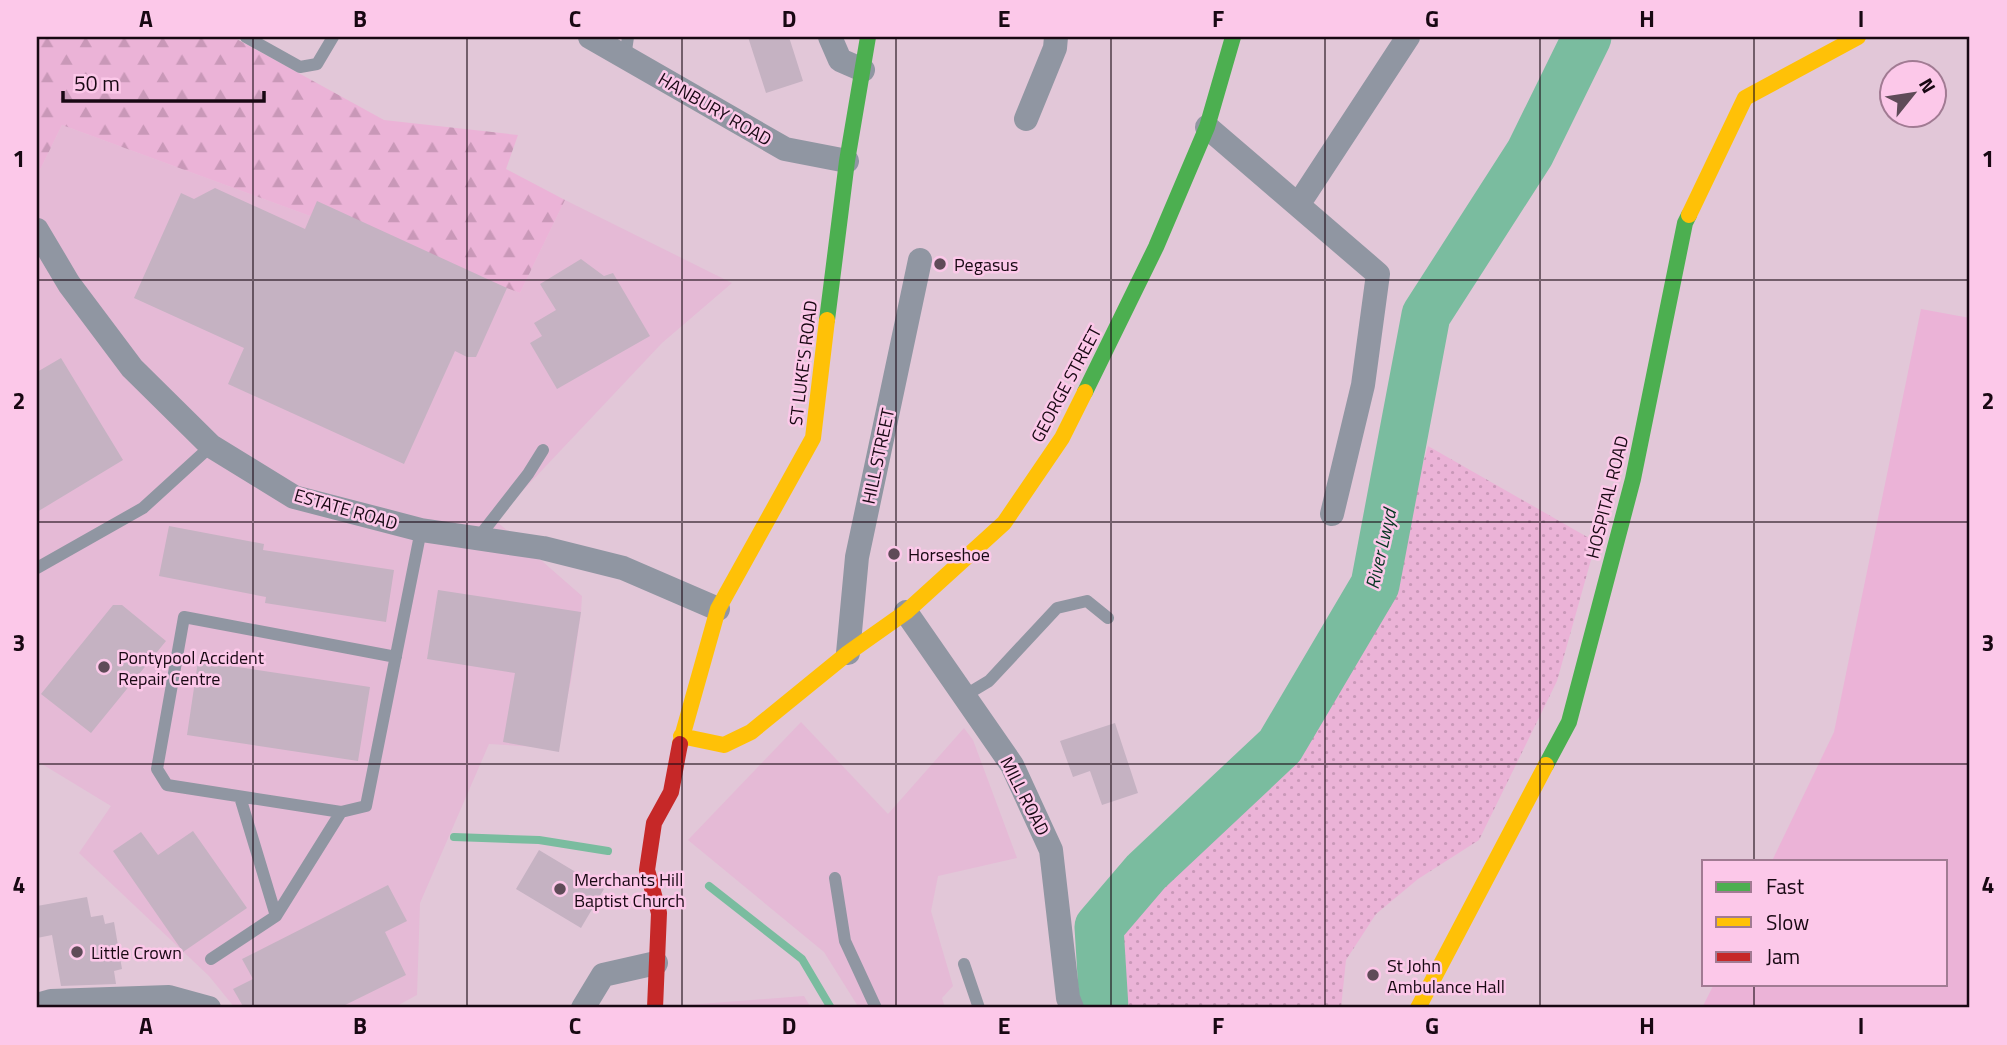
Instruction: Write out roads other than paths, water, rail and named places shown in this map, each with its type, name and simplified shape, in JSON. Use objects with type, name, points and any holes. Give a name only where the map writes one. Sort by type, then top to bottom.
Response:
[{"type":"main road","name":"ST LUKE'S ROAD","points":[[655,1008],[659,913],[647,870],[654,822],[671,792],[681,736],[718,609],[813,438],[847,161],[868,37]]},
{"type":"main road","name":"GEORGE STREET","points":[[681,736],[723,745],[751,732],[849,653],[906,612],[1004,523],[1062,438],[1156,247],[1207,127],[1233,37]]},
{"type":"main road","name":"HOSPITAL ROAD","points":[[1418,1008],[1569,722],[1633,479],[1685,223],[1745,98],[1858,37]]},
{"type":"main road","name":"ST LUKE'S ROAD","points":[[671,792],[677,816]]},
{"type":"main road","name":"ST LUKE'S ROAD","points":[[659,913],[668,894]]},
{"type":"street","name":"HANBURY ROAD","points":[[590,37],[626,47],[785,149],[847,161]]},
{"type":"street","points":[[830,37],[840,60],[863,70]]},
{"type":"street","points":[[1026,119],[1055,48],[1056,37]]},
{"type":"street","points":[[1298,205],[1408,37]]},
{"type":"street","points":[[1207,127],[1378,274],[1363,385],[1332,514]]},
{"type":"street","name":"ESTATE ROAD","points":[[37,230],[69,284],[132,368],[211,446],[294,497],[421,530],[544,548],[623,568],[718,609]]},
{"type":"street","name":"HILL STREET","points":[[849,653],[857,557],[920,260]]},
{"type":"street","name":"MILL ROAD","points":[[906,612],[1012,765],[1051,849],[1068,998],[1072,1008]]},
{"type":"street","points":[[583,1008],[603,975],[656,963]]},
{"type":"street","points":[[37,1004],[51,1001],[169,997],[209,1008]]},
{"type":"lane","points":[[246,37],[300,67],[317,64],[333,37]]},
{"type":"lane","points":[[37,568],[143,508],[211,446]]},
{"type":"lane","points":[[478,538],[544,450]]},
{"type":"lane","points":[[396,657],[184,617],[157,769],[167,785],[341,812],[366,806],[396,657],[421,530]]},
{"type":"lane","points":[[964,695],[989,681],[1057,608],[1087,601],[1108,618]]},
{"type":"lane","points":[[240,797],[276,916]]},
{"type":"lane","points":[[211,959],[276,916],[341,812]]},
{"type":"lane","points":[[835,878],[845,941],[876,1008]]},
{"type":"lane","points":[[964,964],[979,1008]]},
{"type":"waterway","name":"River Lwyd","points":[[1104,1008],[1099,927],[1146,872],[1280,746],[1375,585],[1426,315],[1530,153],[1587,37]]},
{"type":"waterway","points":[[454,837],[539,840],[608,851]]},
{"type":"waterway","points":[[709,886],[802,959],[831,1008]]},
{"type":"place","name":"Pegasus","points":[[940,264]]},
{"type":"place","name":"Horseshoe","points":[[894,554]]},
{"type":"place","name":"Pontypool Accident Repair Centre","points":[[104,667]]},
{"type":"place","name":"Merchants Hill Baptist Church","points":[[560,889]]},
{"type":"place","name":"Little Crown","points":[[77,952]]},
{"type":"place","name":"St John Ambulance Hall","points":[[1373,975]]}]
